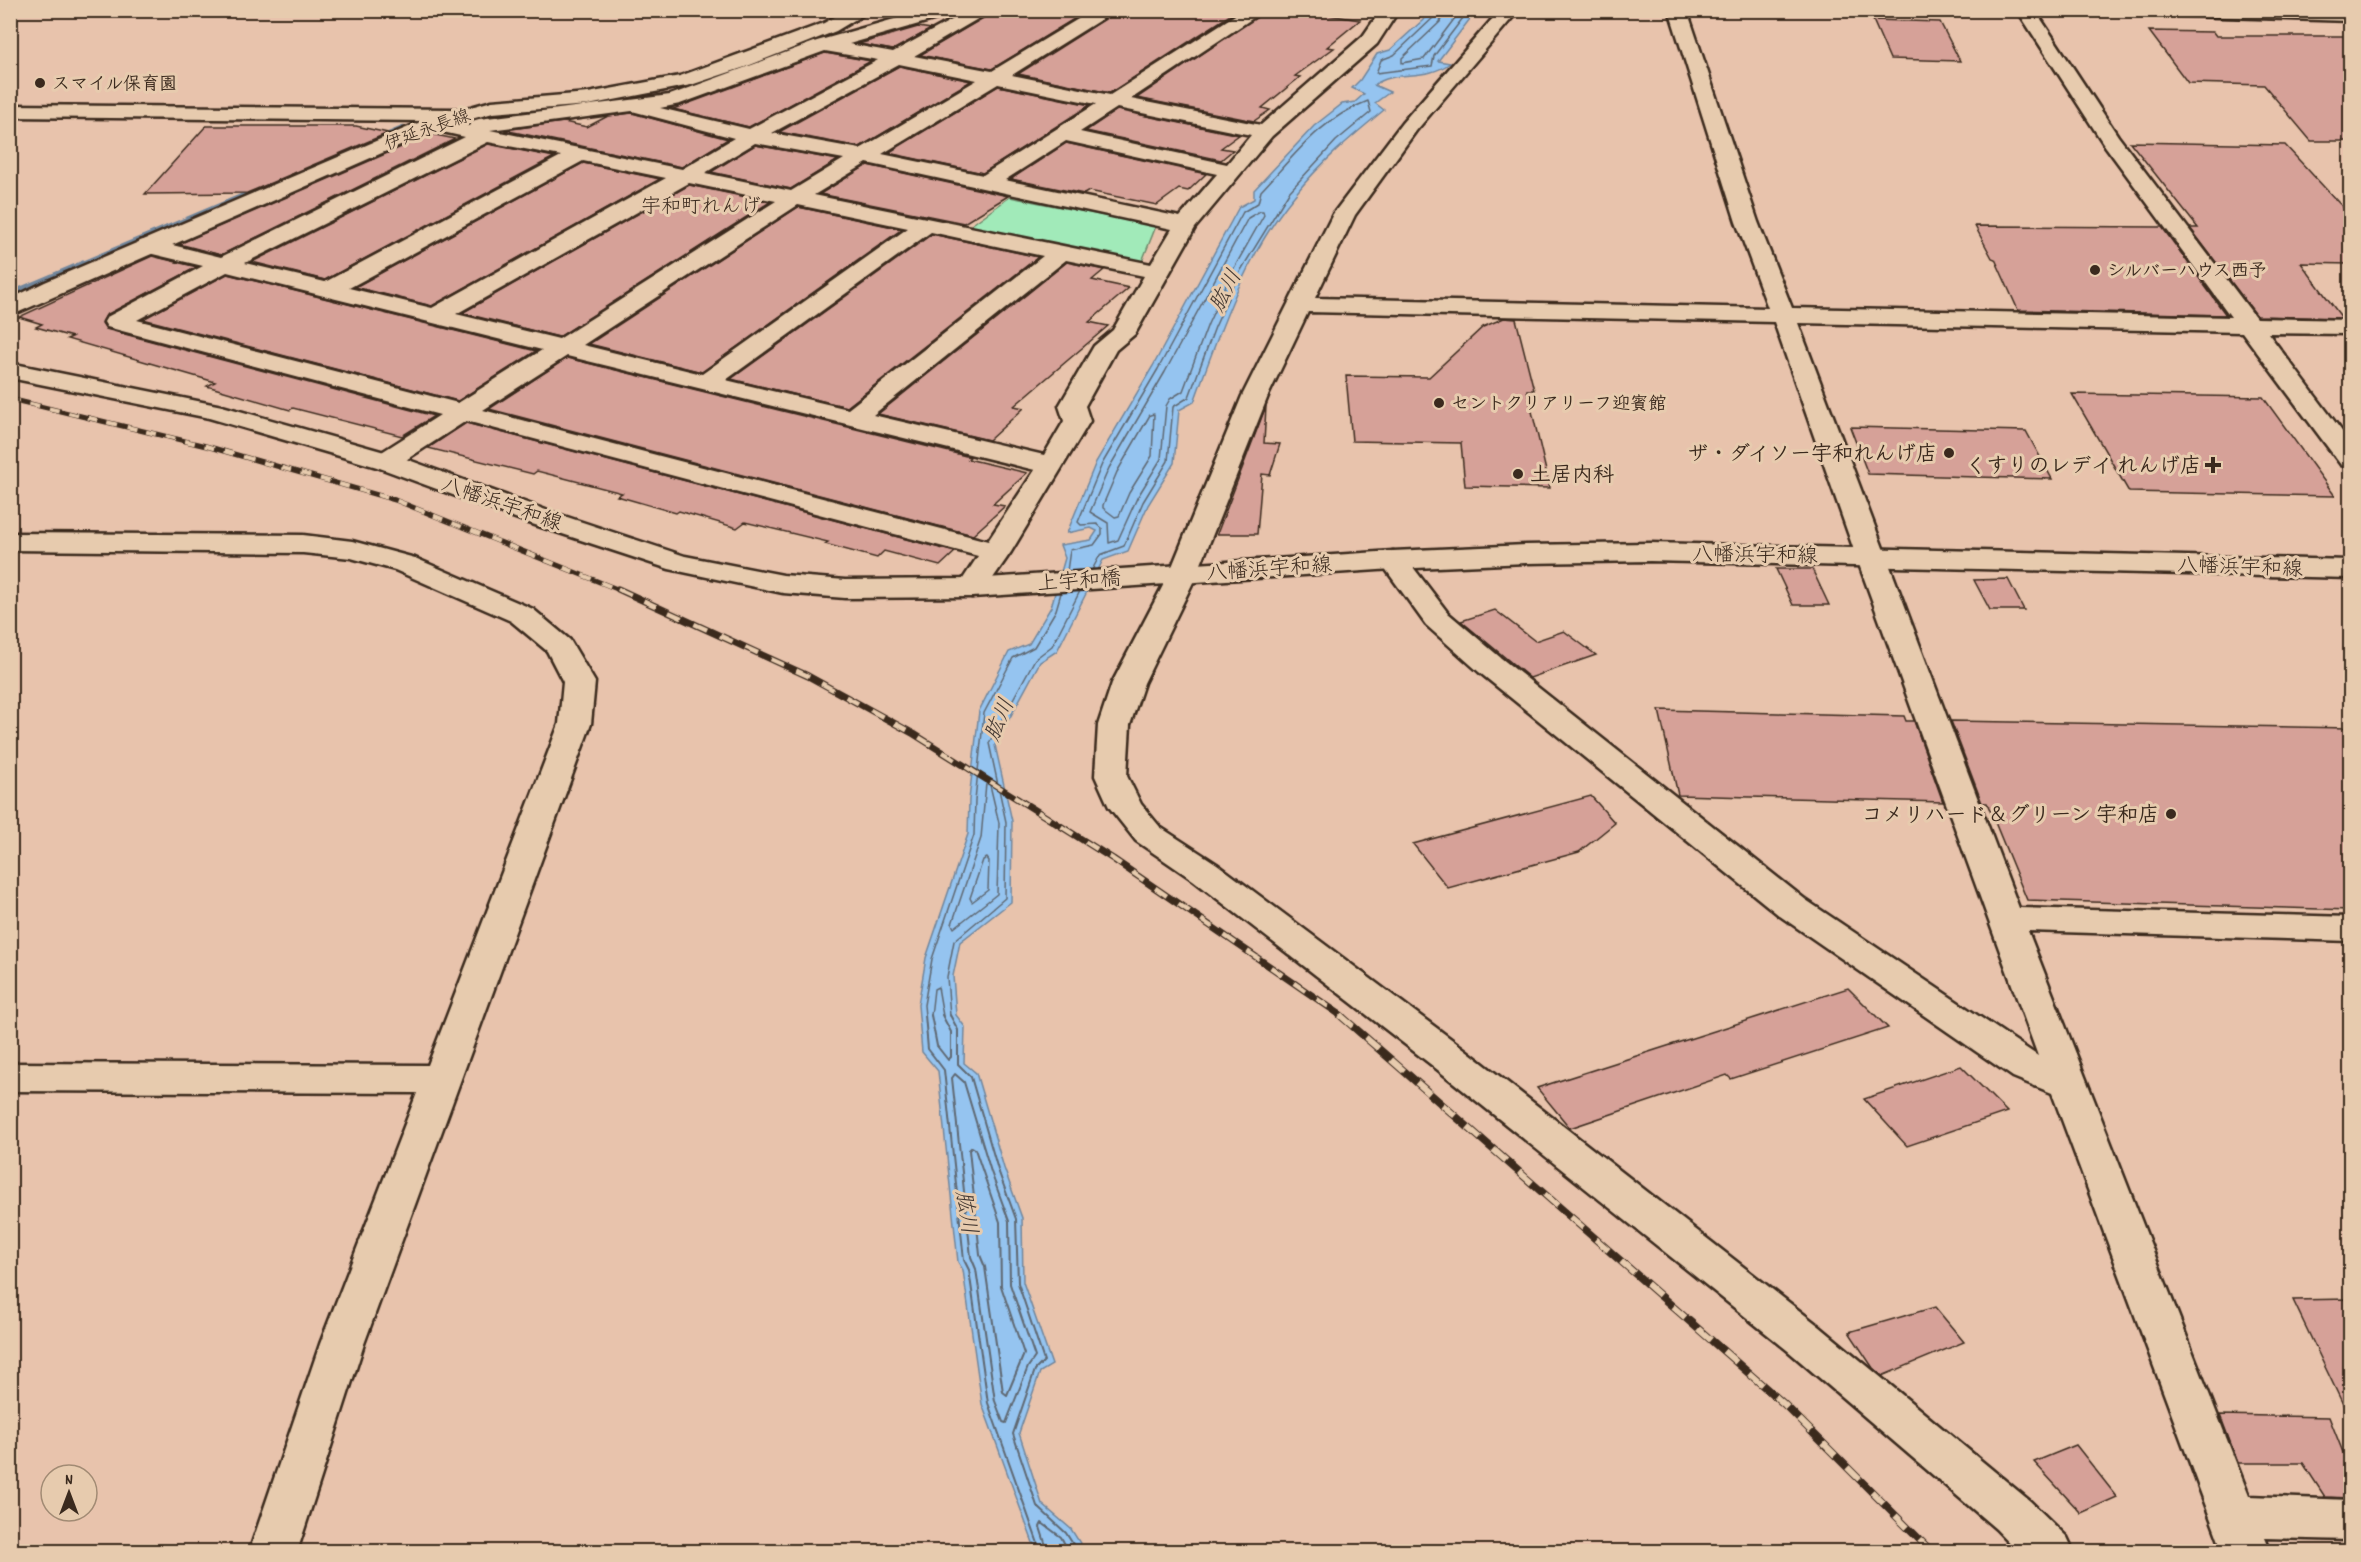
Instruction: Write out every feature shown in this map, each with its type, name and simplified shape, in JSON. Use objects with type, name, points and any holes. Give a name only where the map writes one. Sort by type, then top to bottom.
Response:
[{"type":"street","name":"伊延永長線","points":[[10,309],[53,287],[432,124],[458,122],[492,107],[588,99],[684,81],[809,35],[862,10]]},
{"type":"street","points":[[10,111],[458,122],[636,105],[686,97],[824,45],[948,10]]},
{"type":"street","points":[[435,316],[687,175],[752,136],[984,10]]},
{"type":"street","points":[[386,461],[796,197],[1107,10]]},
{"type":"street","points":[[986,183],[1256,10]]},
{"type":"street","points":[[986,587],[997,552],[1077,420],[1072,406],[1106,346],[1124,334],[1185,225],[1265,132],[1370,40],[1390,10]]},
{"type":"street","points":[[1510,10],[1409,127],[1344,214],[1298,305],[1171,574],[1114,725],[1111,776],[1126,807],[1148,834],[1205,872],[1452,1060],[1803,1338],[2013,1515],[2050,1551]]},
{"type":"street","points":[[1678,10],[1747,222],[1784,315],[1870,556],[2067,1084],[2241,1534],[2350,1520]]},
{"type":"street","points":[[2026,10],[2110,139],[2350,459]]},
{"type":"street","points":[[2159,10],[2350,16]]},
{"type":"street","points":[[824,45],[996,77],[1265,132]]},
{"type":"street","points":[[636,105],[642,109],[752,136],[862,156],[1185,225]]},
{"type":"street","points":[[458,122],[485,135],[1157,272]]},
{"type":"street","points":[[1062,134],[1232,171]]},
{"type":"street","points":[[485,135],[223,264],[116,322],[997,552]]},
{"type":"street","points":[[328,290],[581,154]]},
{"type":"street","points":[[705,383],[928,224]]},
{"type":"street","points":[[148,246],[705,383],[1033,462],[1052,464]]},
{"type":"street","points":[[853,418],[1062,252]]},
{"type":"street","points":[[1298,305],[2350,327]]},
{"type":"street","name":"八幡浜宇和線","points":[[10,370],[213,411],[386,461],[536,516],[679,563],[745,578],[845,589],[986,587]]},
{"type":"street","points":[[10,542],[303,544],[352,550],[405,564],[522,615],[559,646],[579,682],[575,724],[342,1344],[273,1551]]},
{"type":"street","name":"八幡浜宇和線","points":[[1171,574],[1393,560],[1526,554],[1650,552],[2350,569]]},
{"type":"street","points":[[1393,560],[1437,619],[1481,658],[1792,908],[2027,1067],[2067,1084]]},
{"type":"street","name":"上宇和橋","points":[[986,587],[1171,574]]},
{"type":"street","points":[[2005,919],[2350,929]]},
{"type":"street","points":[[10,1077],[442,1079]]},
{"type":"green space","points":[[1010,197],[1156,226],[1141,264],[967,228]]},
{"type":"water","name":"肱川","points":[[1433,11],[1476,11],[1438,61],[1450,63],[1431,72],[1392,77],[1374,85],[1390,92],[1375,103],[1384,110],[1325,161],[1304,184],[1261,243],[1235,294],[1194,402],[1179,410],[1174,463],[1148,505],[1128,551],[1103,560],[1057,651],[1040,662],[995,745],[1012,821],[1011,902],[960,942],[953,976],[956,1015],[965,1027],[964,1063],[976,1073],[1004,1168],[1022,1218],[1023,1282],[1052,1365],[1040,1372],[1019,1433],[1042,1504],[1071,1529],[1085,1551],[1036,1551],[982,1404],[963,1270],[958,1262],[938,1071],[922,1052],[918,1005],[926,958],[968,834],[969,800],[979,711],[1009,652],[1029,644],[1051,607],[1065,558],[1060,545],[1091,540],[1097,531],[1091,528],[1067,533],[1096,462],[1153,366],[1239,207],[1254,199],[1254,190],[1314,126],[1342,104],[1355,102],[1364,94],[1352,88],[1377,54],[1390,50]]},
{"type":"building","points":[[1135,10],[1238,10],[1110,93],[1018,74],[1113,14],[1127,16]]},
{"type":"building","points":[[1267,10],[1303,11],[1360,20],[1327,47],[1334,48],[1295,76],[1300,77],[1262,108],[1270,110],[1254,121],[1137,98]]},
{"type":"building","points":[[995,11],[1087,11],[992,69],[920,55]]},
{"type":"building","points":[[1873,20],[1940,22],[1960,61],[1890,59]]},
{"type":"building","points":[[918,27],[931,29],[893,50],[859,44]]},
{"type":"building","points":[[2149,31],[2213,32],[2216,36],[2350,36],[2350,141],[2311,141],[2264,85],[2188,83]]},
{"type":"building","points":[[825,53],[871,61],[749,127],[673,109]]},
{"type":"building","points":[[899,66],[971,81],[860,147],[779,132]]},
{"type":"building","points":[[998,86],[1090,105],[983,173],[888,153]]},
{"type":"building","points":[[1117,110],[1239,135],[1221,148],[1233,150],[1221,160],[1086,131]]},
{"type":"building","points":[[632,113],[728,139],[682,167],[504,130],[564,122],[587,127],[608,116]]},
{"type":"building","points":[[206,126],[356,126],[388,133],[247,193],[145,194]]},
{"type":"building","points":[[431,134],[455,139],[221,255],[179,244]]},
{"type":"building","points":[[2130,142],[2285,145],[2350,215],[2350,264],[2301,263],[2342,318],[2257,316],[2190,228],[2198,228]]},
{"type":"building","points":[[1066,143],[1206,174],[1188,191],[1179,189],[1157,205],[1089,191],[1084,194],[1011,179]]},
{"type":"building","points":[[488,144],[554,157],[325,280],[252,262]]},
{"type":"building","points":[[755,145],[838,160],[791,189],[711,172]]},
{"type":"building","points":[[583,163],[660,179],[432,306],[355,287]]},
{"type":"building","points":[[867,165],[1008,196],[964,223],[820,194]]},
{"type":"building","points":[[689,185],[770,202],[559,337],[462,313]]},
{"type":"building","points":[[798,207],[902,229],[702,372],[589,344]]},
{"type":"building","name":"シルバーハウス西予","points":[[1975,226],[2162,227],[2226,315],[2018,310],[1995,259],[1992,258]]},
{"type":"building","points":[[932,234],[1038,257],[847,407],[731,379]]},
{"type":"building","points":[[152,256],[197,267],[106,315],[102,323],[106,329],[434,416],[402,436],[293,408],[290,410],[207,386],[215,382],[67,339],[72,337],[36,327],[42,324],[19,317]]},
{"type":"building","points":[[1067,262],[1104,270],[1092,280],[1129,288],[1089,322],[1108,326],[1014,406],[1024,408],[989,440],[878,414]]},
{"type":"building","points":[[227,274],[536,351],[458,401],[143,319]]},
{"type":"building","name":"セントクリアリーフ迎賓館","points":[[1504,318],[1516,319],[1534,390],[1527,390],[1550,488],[1465,486],[1461,443],[1352,441],[1346,376],[1429,377],[1483,327]]},
{"type":"building","points":[[567,358],[1027,473],[993,504],[1005,506],[973,535],[489,409]]},
{"type":"building","points":[[2072,394],[2263,397],[2335,496],[2129,492]]},
{"type":"building","points":[[1266,406],[1264,443],[1280,444],[1270,475],[1262,474],[1257,534],[1217,534]]},
{"type":"building","points":[[466,423],[955,552],[940,566],[884,551],[877,558],[825,544],[828,542],[745,522],[737,528],[617,496],[622,493],[537,471],[533,474],[428,448]]},
{"type":"building","name":"ザ・ダイソー宇和れんげ店","points":[[1850,427],[2026,431],[2052,479],[1868,474]]},
{"type":"building","points":[[1776,569],[1812,569],[1829,605],[1793,605]]},
{"type":"building","points":[[2008,579],[2024,610],[1990,610],[1974,580]]},
{"type":"building","points":[[1495,610],[1535,641],[1564,631],[1596,655],[1530,678],[1461,621]]},
{"type":"building","points":[[1659,710],[1904,716],[1906,721],[1914,721],[1943,802],[1678,795]]},
{"type":"building","name":"コメリハード＆グリーン 宇和店","points":[[1951,721],[2350,728],[2350,910],[2027,900],[1987,803],[1982,803]]},
{"type":"building","points":[[1591,796],[1615,823],[1579,852],[1448,888],[1413,844]]},
{"type":"building","points":[[1848,988],[1888,1028],[1731,1079],[1727,1075],[1570,1128],[1537,1088]]},
{"type":"building","points":[[1961,1066],[2007,1112],[1907,1146],[1864,1099]]},
{"type":"building","points":[[2350,1299],[2350,1419],[2293,1300]]},
{"type":"building","points":[[1935,1307],[1964,1342],[1882,1376],[1873,1368],[1849,1332]]},
{"type":"building","points":[[2220,1415],[2329,1417],[2350,1470],[2350,1498],[2325,1497],[2303,1463],[2238,1463]]},
{"type":"building","points":[[2076,1445],[2117,1497],[2081,1513],[2034,1462]]},
{"type":"waterway","points":[[786,53],[824,40]]},
{"type":"waterway","points":[[448,123],[490,118]]},
{"type":"waterway","points":[[10,294],[405,128],[422,126]]},
{"type":"railway","points":[[10,399],[206,446],[395,500],[622,591]]},
{"type":"railway","points":[[618,589],[808,676],[914,734],[1113,859],[1342,1016]]},
{"type":"railway","points":[[1340,1015],[1784,1404],[1932,1552]]},
{"type":"place","name":"スマイル保育園","points":[[40,83]]},
{"type":"place","name":"シルバーハウス西予","points":[[2095,270]]},
{"type":"place","name":"セントクリアリーフ迎賓館","points":[[1439,403]]},
{"type":"place","name":"ザ・ダイソー宇和れんげ店","points":[[1949,453]]},
{"type":"place","name":"くすりのレデイ れんげ店","points":[[2213,465]]},
{"type":"place","name":"土居内科","points":[[1518,474]]},
{"type":"place","name":"コメリハード＆グリーン 宇和店","points":[[2171,814]]},
{"type":"district","name":"宇和町れんげ","points":[[701,205]]}]
